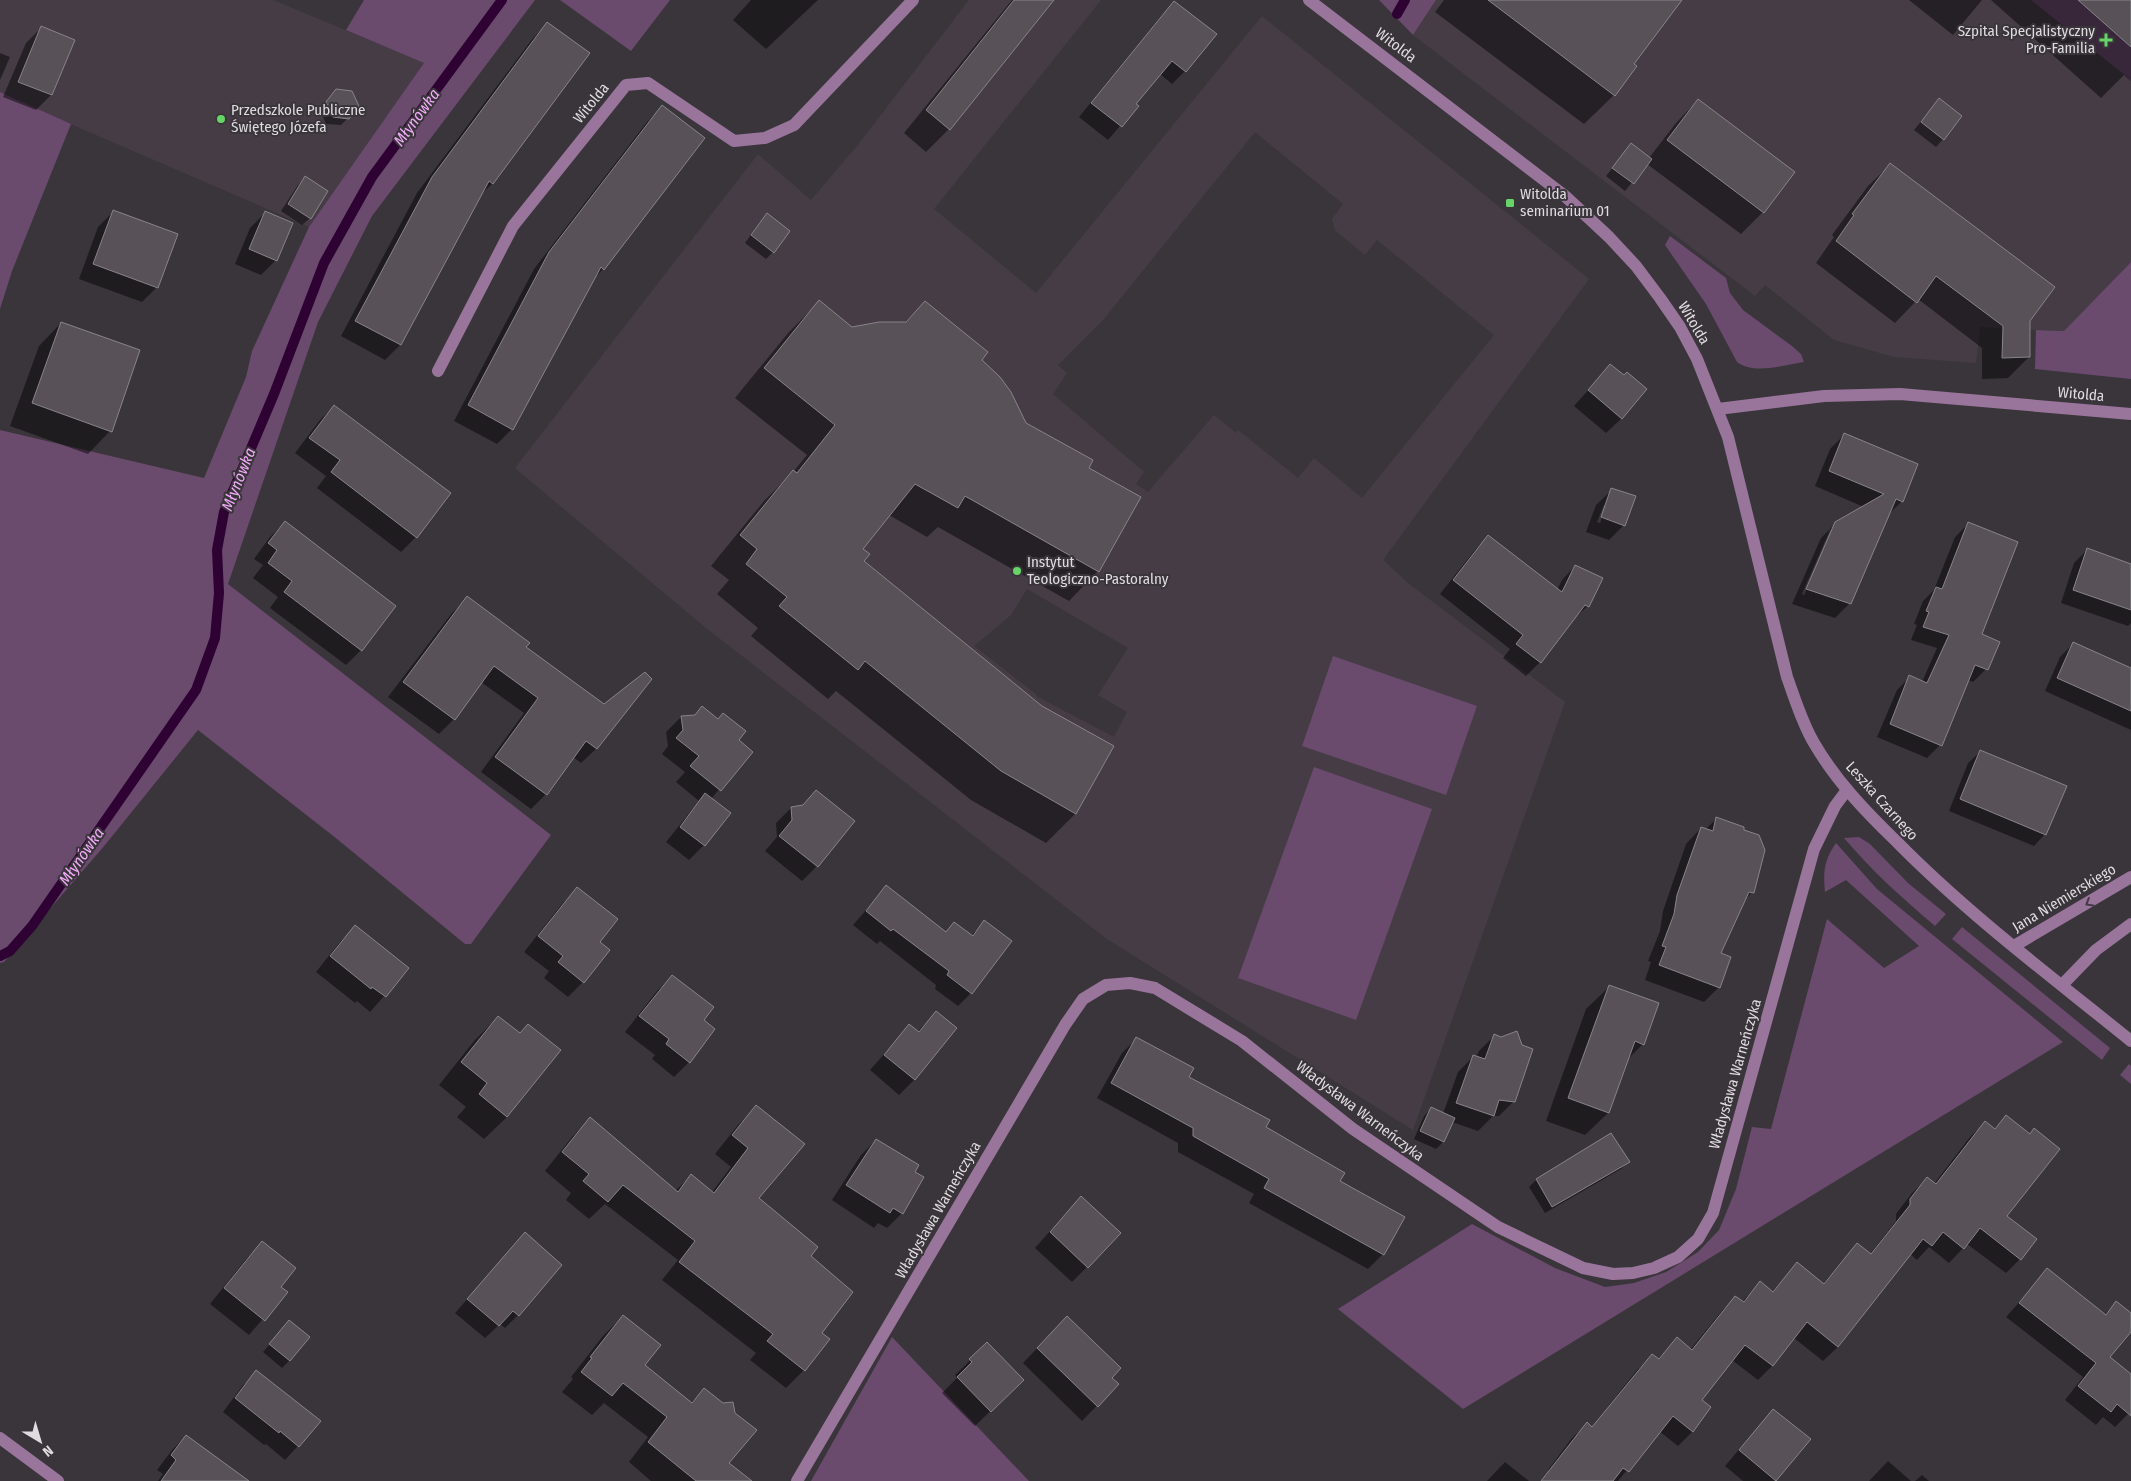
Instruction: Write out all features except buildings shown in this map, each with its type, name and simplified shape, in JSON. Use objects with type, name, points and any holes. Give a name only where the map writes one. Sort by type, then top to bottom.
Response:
[{"type":"street","name":"Witolda","points":[[438,371],[513,226],[626,85],[648,83],[734,141],[765,138],[794,126],[913,0]]},
{"type":"street","name":"Witolda","points":[[1309,0],[1565,196],[1609,237],[1636,266],[1680,327],[1697,359],[1718,409],[1824,396],[1900,394],[2131,414]]},
{"type":"street","name":"Leszka Czarnego","points":[[1718,409],[1728,437],[1787,677],[1797,708],[1814,742],[1847,790],[1916,862],[2062,986],[2131,1041]]},
{"type":"street","name":"Władysława Warneńczyka","points":[[797,1481],[1065,1025],[1083,999],[1106,985],[1130,983],[1155,988],[1242,1041],[1353,1129],[1498,1227],[1583,1268],[1613,1274],[1633,1273],[1654,1268],[1678,1257],[1698,1240],[1713,1213],[1814,849],[1835,806],[1847,790]]},
{"type":"street","name":"Jana Niemierskiego","points":[[2014,946],[2131,877]]},
{"type":"street","points":[[2062,986],[2096,950],[2131,924]]},
{"type":"street","points":[[0,1438],[58,1481]]},
{"type":"shaded area","name":"Przedszkole Publiczne Świętego Józefa","points":[[0,0],[273,0],[425,63],[309,227],[0,92]]},
{"type":"shaded area","points":[[364,0],[535,0],[372,216],[318,322],[228,584],[551,835],[471,944],[465,944],[337,839],[198,730],[105,845],[4,962],[0,963],[0,430],[204,478],[246,377],[252,351],[309,227],[424,63],[346,30]]},
{"type":"shaded area","points":[[560,0],[670,0],[631,51]]},
{"type":"shaded area","name":"Instytut Teologiczno-Pastoralny","points":[[969,0],[1101,0],[934,209],[1036,293],[1262,16],[1589,279],[1383,560],[1408,583],[1565,702],[1413,1130],[1107,939],[706,628],[515,468],[758,154],[811,200],[857,146]],"holes":[[[1255,132],[1343,204],[1332,219],[1335,230],[1365,255],[1377,240],[1494,335],[1362,498],[1314,458],[1298,478],[1238,430],[1236,433],[1214,415],[1148,492],[1136,484],[1144,472],[1053,394],[1067,373],[1058,365],[1103,320]],[[1027,589],[1128,648],[1098,695],[1127,712],[1114,737],[1036,696],[1036,694],[974,646],[1011,615]]]},
{"type":"shaded area","points":[[1379,0],[1436,0],[1413,35]]},
{"type":"shaded area","points":[[1436,0],[2131,0],[2131,262],[2064,331],[1980,327],[1976,363],[1894,357],[1834,340],[1765,285],[1755,296],[1413,35]]},
{"type":"shaded area","name":"Szpital Specjalistyczny Pro-Familia","points":[[2031,0],[2078,0],[2131,47],[2131,80]]},
{"type":"shaded area","points":[[0,92],[71,124],[12,271],[0,309]]},
{"type":"shaded area","points":[[1670,236],[1726,278],[1730,293],[1743,310],[1792,346],[1801,354],[1804,362],[1760,369],[1744,366],[1737,362],[1706,304],[1665,245]]},
{"type":"shaded area","points":[[2131,262],[2131,379],[2035,369],[2036,330],[2064,331]]},
{"type":"shaded area","points":[[1333,656],[1477,706],[1446,795],[1302,746]]},
{"type":"shaded area","points":[[1314,767],[1432,809],[1356,1020],[1238,978]]},
{"type":"shaded area","points":[[1859,837],[1870,844],[1908,883],[1946,914],[1935,926],[1865,862],[1844,838]]},
{"type":"shaded area","points":[[1836,843],[1877,889],[2063,1042],[1463,1409],[1338,1309],[1472,1224],[1555,1268],[1605,1287],[1634,1283],[1666,1272],[1698,1252],[1719,1230],[1736,1189],[1752,1127],[1771,1129],[1827,919],[1884,968],[1919,946],[1846,880],[1825,892],[1825,866]]},
{"type":"shaded area","points":[[1962,927],[2110,1048],[2102,1060],[1952,939]]},
{"type":"shaded area","points":[[2129,1064],[2131,1066],[2131,1084],[2120,1075]]},
{"type":"shaded area","points":[[892,1337],[1029,1481],[811,1481]]},
{"type":"waterway","name":"Młynówka","points":[[0,956],[10,951],[32,926],[196,690],[215,638],[219,593],[217,550],[224,512],[274,394],[324,263],[372,177],[502,0]]},
{"type":"waterway","points":[[1397,14],[1405,0]]},
{"type":"place","name":"Szpital Specjalistyczny Pro-Familia","points":[[2106,40]]},
{"type":"place","name":"Przedszkole Publiczne Świętego Józefa","points":[[221,119]]},
{"type":"place","name":"Witolda seminarium 01","points":[[1510,203]]},
{"type":"place","name":"Instytut Teologiczno-Pastoralny","points":[[1017,571]]}]
